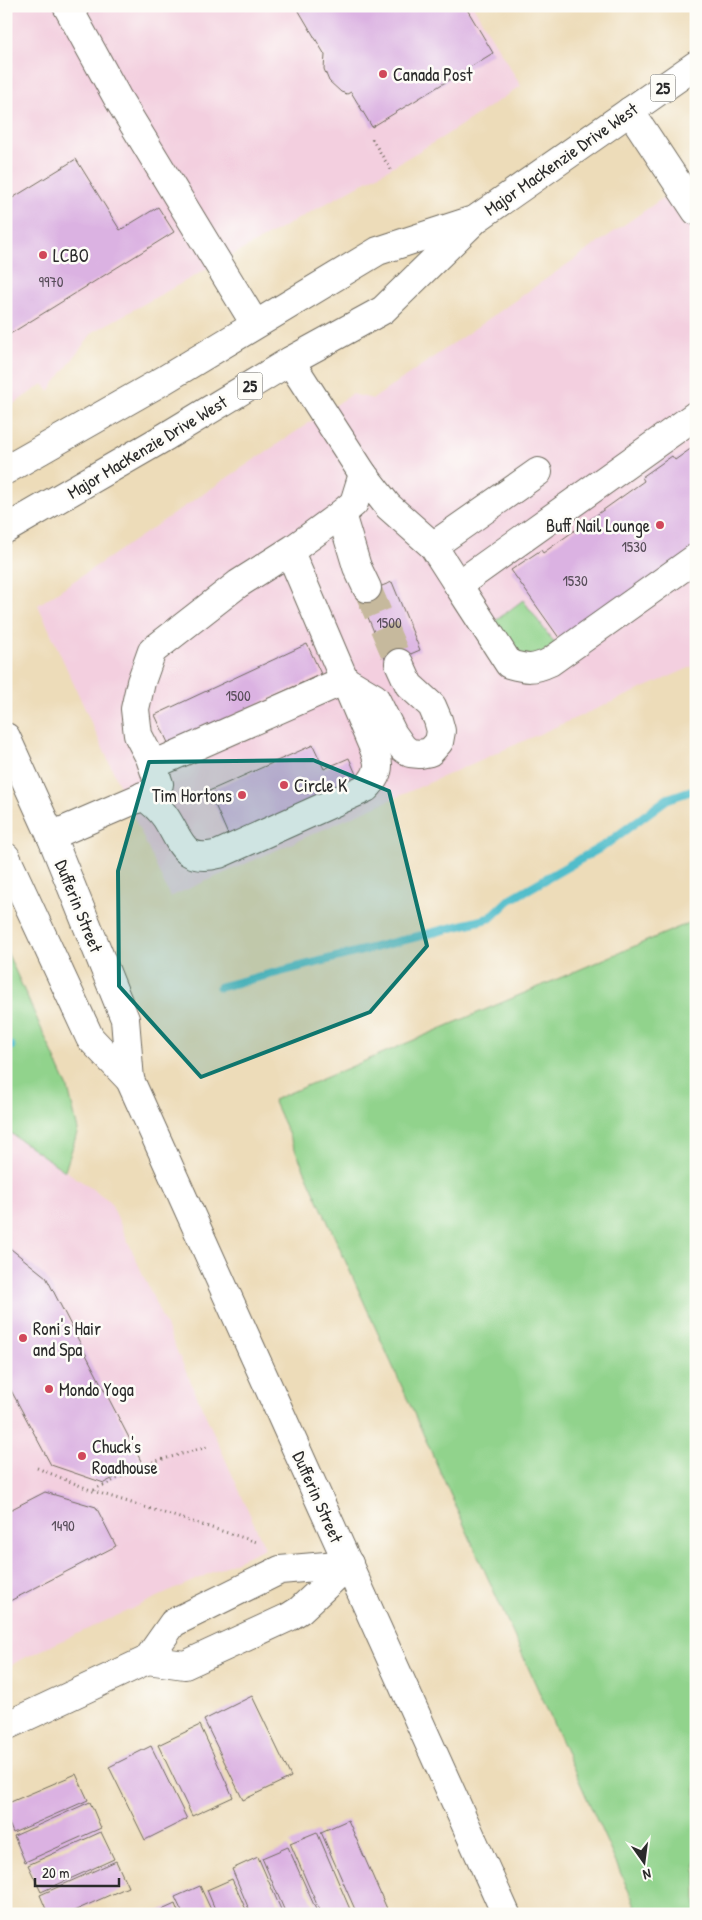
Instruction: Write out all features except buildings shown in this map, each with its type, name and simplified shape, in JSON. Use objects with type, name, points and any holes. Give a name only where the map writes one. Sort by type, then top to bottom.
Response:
[{"type":"main road","points":[[67,6],[117,97],[255,324]]},
{"type":"main road","name":"Major MacKenzie Drive West","points":[[6,530],[290,361],[384,310],[476,218],[696,65]]},
{"type":"main road","points":[[630,111],[696,211]]},
{"type":"main road","name":"Major MacKenzie Drive West","points":[[6,470],[164,380],[378,251],[476,218]]},
{"type":"main road","points":[[290,361],[363,474],[388,506],[433,546],[509,664],[536,669],[550,662],[696,558]]},
{"type":"main road","points":[[458,585],[696,415]]},
{"type":"main road","points":[[433,546],[538,472]]},
{"type":"main road","points":[[52,836],[153,792],[159,784],[153,765],[138,735],[135,709],[141,682],[152,651],[238,584],[290,552],[354,504],[363,474]]},
{"type":"main road","points":[[341,514],[357,567],[367,588]]},
{"type":"main road","points":[[143,796],[154,804],[166,818],[183,847],[199,857],[219,854],[366,788],[375,779],[378,760],[290,552]]},
{"type":"main road","points":[[345,680],[376,698],[393,734],[403,748],[410,753],[430,752],[439,742],[441,731],[438,720],[432,706],[409,685],[399,663]]},
{"type":"main road","points":[[153,765],[345,680]]},
{"type":"main road","name":"Dufferin Street","points":[[6,737],[52,836],[125,1019],[130,1080]]},
{"type":"main road","name":"Dufferin Street","points":[[6,857],[90,1038],[130,1080],[506,1914]]},
{"type":"main road","points":[[6,1726],[147,1660],[173,1623],[280,1570],[349,1564]]},
{"type":"main road","points":[[147,1660],[185,1665],[290,1616],[300,1610],[349,1564]]},
{"type":"path","points":[[372,139],[392,172]]},
{"type":"path","points":[[93,1491],[149,1463],[207,1447]]},
{"type":"path","points":[[37,1468],[93,1491],[257,1542]]},
{"type":"highlighted area","points":[[313,760],[389,791],[427,946],[370,1012],[201,1077],[119,986],[118,871],[149,762]]},
{"type":"shaded area","points":[[6,6],[473,6],[521,86],[443,137],[385,171],[93,332],[49,391],[43,384],[9,407],[6,406]]},
{"type":"shaded area","points":[[696,175],[696,665],[170,897],[38,605],[352,394],[373,399]]},
{"type":"shaded area","points":[[6,1130],[110,1201],[265,1548],[6,1668]]},
{"type":"green space","points":[[523,600],[555,644],[526,665],[494,622]]},
{"type":"green space","points":[[696,920],[696,1914],[639,1914],[273,1100]]},
{"type":"green space","points":[[6,950],[68,1088],[78,1130],[65,1171],[6,1130]]},
{"type":"waterway","points":[[220,987],[490,918],[509,900],[605,845],[667,799],[696,789]]},
{"type":"waterway","points":[[6,1046],[11,1046]]},
{"type":"tunnel","points":[[367,588],[399,663]]},
{"type":"place","name":"Canada Post","points":[[383,74]]},
{"type":"place","name":"LCBO","points":[[43,255]]},
{"type":"place","name":"Buff Nail Lounge","points":[[660,525]]},
{"type":"place","name":"Circle K","points":[[284,785]]},
{"type":"place","name":"Tim Hortons","points":[[242,795]]},
{"type":"place","name":"Roni's Hair and Spa","points":[[23,1338]]},
{"type":"place","name":"Mondo Yoga","points":[[49,1389]]},
{"type":"place","name":"Chuck's Roadhouse","points":[[82,1456]]}]
